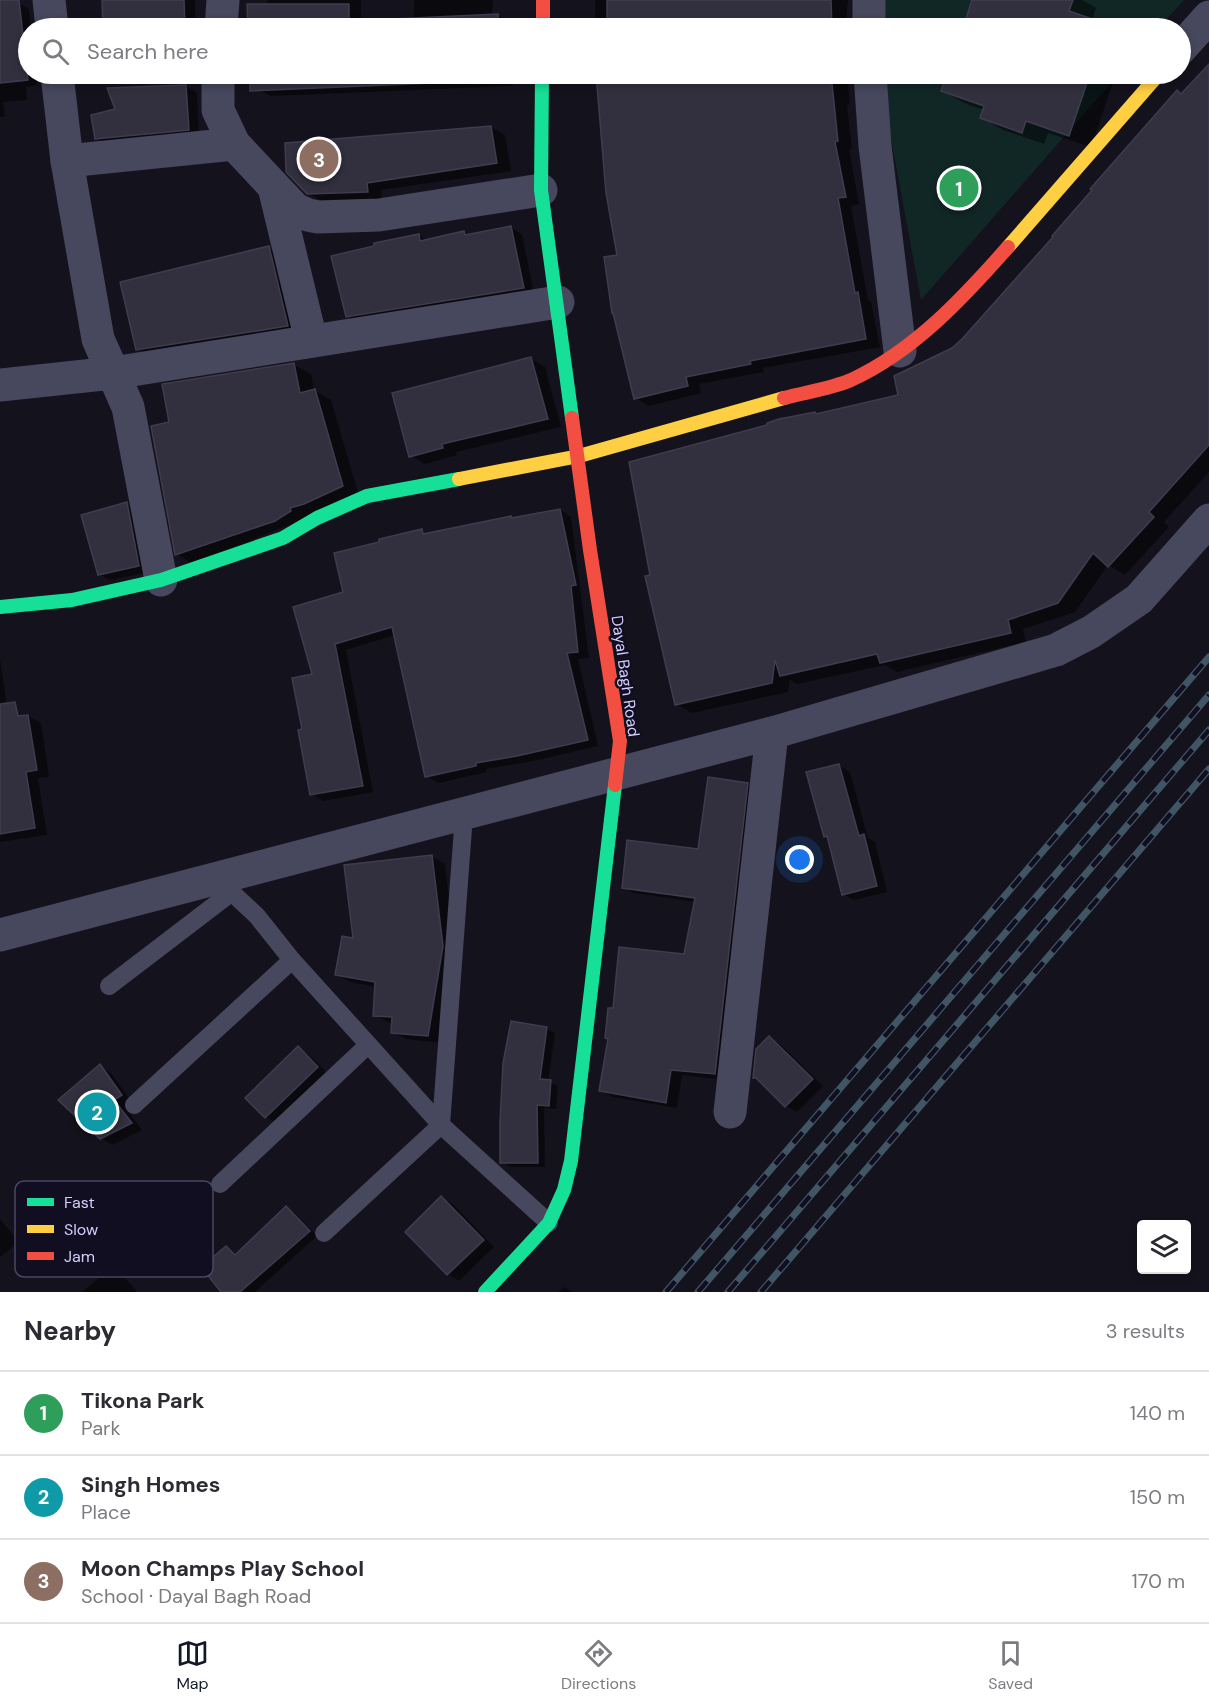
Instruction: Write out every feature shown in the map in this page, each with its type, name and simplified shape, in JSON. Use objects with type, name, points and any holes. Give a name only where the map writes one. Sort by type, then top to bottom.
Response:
[{"type":"street","points":[[49,0],[51,18]]},
{"type":"street","points":[[221,18],[222,0]]},
{"type":"street","points":[[543,0],[543,18]]},
{"type":"street","points":[[869,0],[869,18]]},
{"type":"street","points":[[1191,36],[1209,16]]},
{"type":"street","points":[[58,84],[67,161],[98,339],[128,407],[161,580]]},
{"type":"street","points":[[218,84],[218,110],[234,144],[295,209],[308,215],[379,215],[541,190]]},
{"type":"street","name":"Dayal Bagh Road","points":[[485,1292],[549,1223],[564,1190],[571,1161],[620,741],[590,550],[541,190],[542,84]]},
{"type":"street","points":[[871,84],[900,351]]},
{"type":"street","points":[[0,607],[72,600],[161,580],[283,538],[317,518],[367,496],[579,456],[850,380],[900,351],[964,297],[1150,84]]},
{"type":"street","points":[[67,161],[234,144]]},
{"type":"street","points":[[274,187],[311,340]]},
{"type":"street","points":[[0,385],[113,373],[558,302]]},
{"type":"street","points":[[0,935],[226,886],[464,815],[772,734],[1056,650],[1091,632],[1139,599],[1209,520]]},
{"type":"street","points":[[730,1112],[772,734]]},
{"type":"lane","points":[[324,1233],[441,1125],[464,815]]},
{"type":"lane","points":[[110,986],[226,886],[257,916],[292,960],[441,1125],[549,1223]]},
{"type":"lane","points":[[134,1105],[292,960]]},
{"type":"lane","points":[[220,1184],[369,1045]]},
{"type":"green space","points":[[881,0],[1184,0],[1168,18],[880,18]]},
{"type":"green space","points":[[881,84],[1110,84],[921,300]]},
{"type":"building","points":[[0,0],[19,0],[21,18],[18,18],[18,81],[0,83]]},
{"type":"building","points":[[102,0],[184,0],[185,18],[103,18]]},
{"type":"building","points":[[607,0],[831,0],[832,18],[607,18]]},
{"type":"building","points":[[972,0],[1073,0],[1069,11],[1089,18],[966,18]]},
{"type":"building","points":[[247,4],[349,4],[349,18],[248,18]]},
{"type":"building","points":[[498,14],[498,18],[413,18]]},
{"type":"building","points":[[1209,64],[1209,445],[1149,512],[1154,517],[1108,567],[1093,553],[1058,603],[1008,620],[1011,633],[880,663],[877,654],[780,676],[775,660],[772,683],[675,705],[645,576],[650,575],[629,462],[767,425],[779,419],[815,412],[816,414],[898,395],[894,376],[952,348],[962,339],[1053,237],[1092,190],[1090,189],[1177,90],[1181,94]]},
{"type":"building","points":[[250,84],[410,84],[250,91]]},
{"type":"building","points":[[597,84],[832,84],[838,141],[835,142],[846,197],[838,198],[855,293],[858,292],[866,339],[750,361],[751,364],[686,377],[688,386],[634,399],[612,313],[604,257],[617,255],[606,193]]},
{"type":"building","points":[[943,84],[1087,84],[1069,136],[1026,121],[1022,133],[980,118],[984,106],[941,91]]},
{"type":"building","points":[[186,85],[189,130],[95,139],[91,115],[115,109],[107,88]]},
{"type":"building","points":[[491,126],[497,163],[367,183],[368,192],[307,194],[286,172],[285,143]]},
{"type":"building","points":[[511,226],[524,288],[346,317],[331,256],[374,246],[374,243],[419,234],[420,241],[464,231],[465,235]]},
{"type":"building","points":[[269,246],[288,326],[136,350],[120,282]]},
{"type":"building","points":[[531,357],[548,419],[442,444],[443,448],[409,457],[392,393]]},
{"type":"building","points":[[294,363],[300,393],[315,389],[343,486],[290,508],[291,511],[275,521],[175,555],[151,426],[169,422],[162,384]]},
{"type":"building","points":[[127,502],[139,566],[98,575],[81,515]]},
{"type":"building","points":[[560,509],[576,585],[571,586],[578,652],[567,653],[588,740],[476,763],[476,766],[425,777],[392,627],[335,644],[363,786],[310,795],[298,730],[302,729],[292,678],[312,674],[293,607],[343,592],[334,553],[422,529],[423,534],[511,516],[511,518]]},
{"type":"building","points":[[15,702],[18,716],[28,715],[37,770],[26,772],[35,828],[0,834],[0,704]]},
{"type":"building","points":[[839,764],[859,836],[864,834],[877,886],[842,895],[827,836],[824,837],[806,772]]},
{"type":"building","points":[[708,777],[748,783],[715,1074],[671,1070],[666,1103],[599,1091],[608,1039],[605,1038],[608,1008],[613,1008],[619,947],[684,954],[695,898],[622,888],[627,840],[698,849]]},
{"type":"building","points":[[432,855],[443,946],[428,1036],[391,1033],[392,1017],[373,1016],[375,982],[335,975],[342,936],[353,938],[344,865]]},
{"type":"building","points":[[511,1021],[547,1027],[540,1079],[551,1080],[549,1106],[537,1105],[538,1163],[500,1163],[503,1063]]},
{"type":"building","points":[[769,1036],[813,1079],[785,1107],[756,1078],[753,1078],[756,1049]]},
{"type":"building","points":[[298,1046],[318,1067],[265,1118],[245,1098]]},
{"type":"building","points":[[100,1064],[122,1095],[114,1100],[132,1123],[100,1139],[58,1100]]},
{"type":"building","points":[[441,1196],[484,1240],[447,1275],[405,1232]]},
{"type":"building","points":[[286,1206],[310,1231],[240,1292],[221,1292],[209,1277],[213,1277],[213,1257],[226,1246],[235,1255]]},
{"type":"railway","points":[[666,1292],[1209,657]]},
{"type":"railway","points":[[698,1292],[1209,695]]},
{"type":"railway","points":[[728,1292],[1209,730]]},
{"type":"railway","points":[[761,1292],[1209,769]]},
{"type":"traffic: fast","points":[[542,84],[541,190],[572,418]]},
{"type":"traffic: fast","points":[[0,607],[72,600],[161,580],[283,538],[317,518],[367,496],[459,479]]},
{"type":"traffic: fast","points":[[485,1292],[549,1223],[564,1190],[571,1161],[615,785]]},
{"type":"traffic: slow","points":[[1008,247],[1150,84]]},
{"type":"traffic: slow","points":[[459,479],[579,456],[784,398]]},
{"type":"traffic: jam","points":[[543,0],[543,18]]},
{"type":"traffic: jam","points":[[784,398],[851,380],[896,354],[955,304],[1008,247]]},
{"type":"traffic: jam","points":[[572,418],[620,741],[615,785]]},
{"type":"place","name":"Moon Champs Play School","points":[[319,159]]},
{"type":"place","name":"Tikona Park","points":[[959,188]]},
{"type":"place","name":"Singh Homes","points":[[97,1112]]}]
